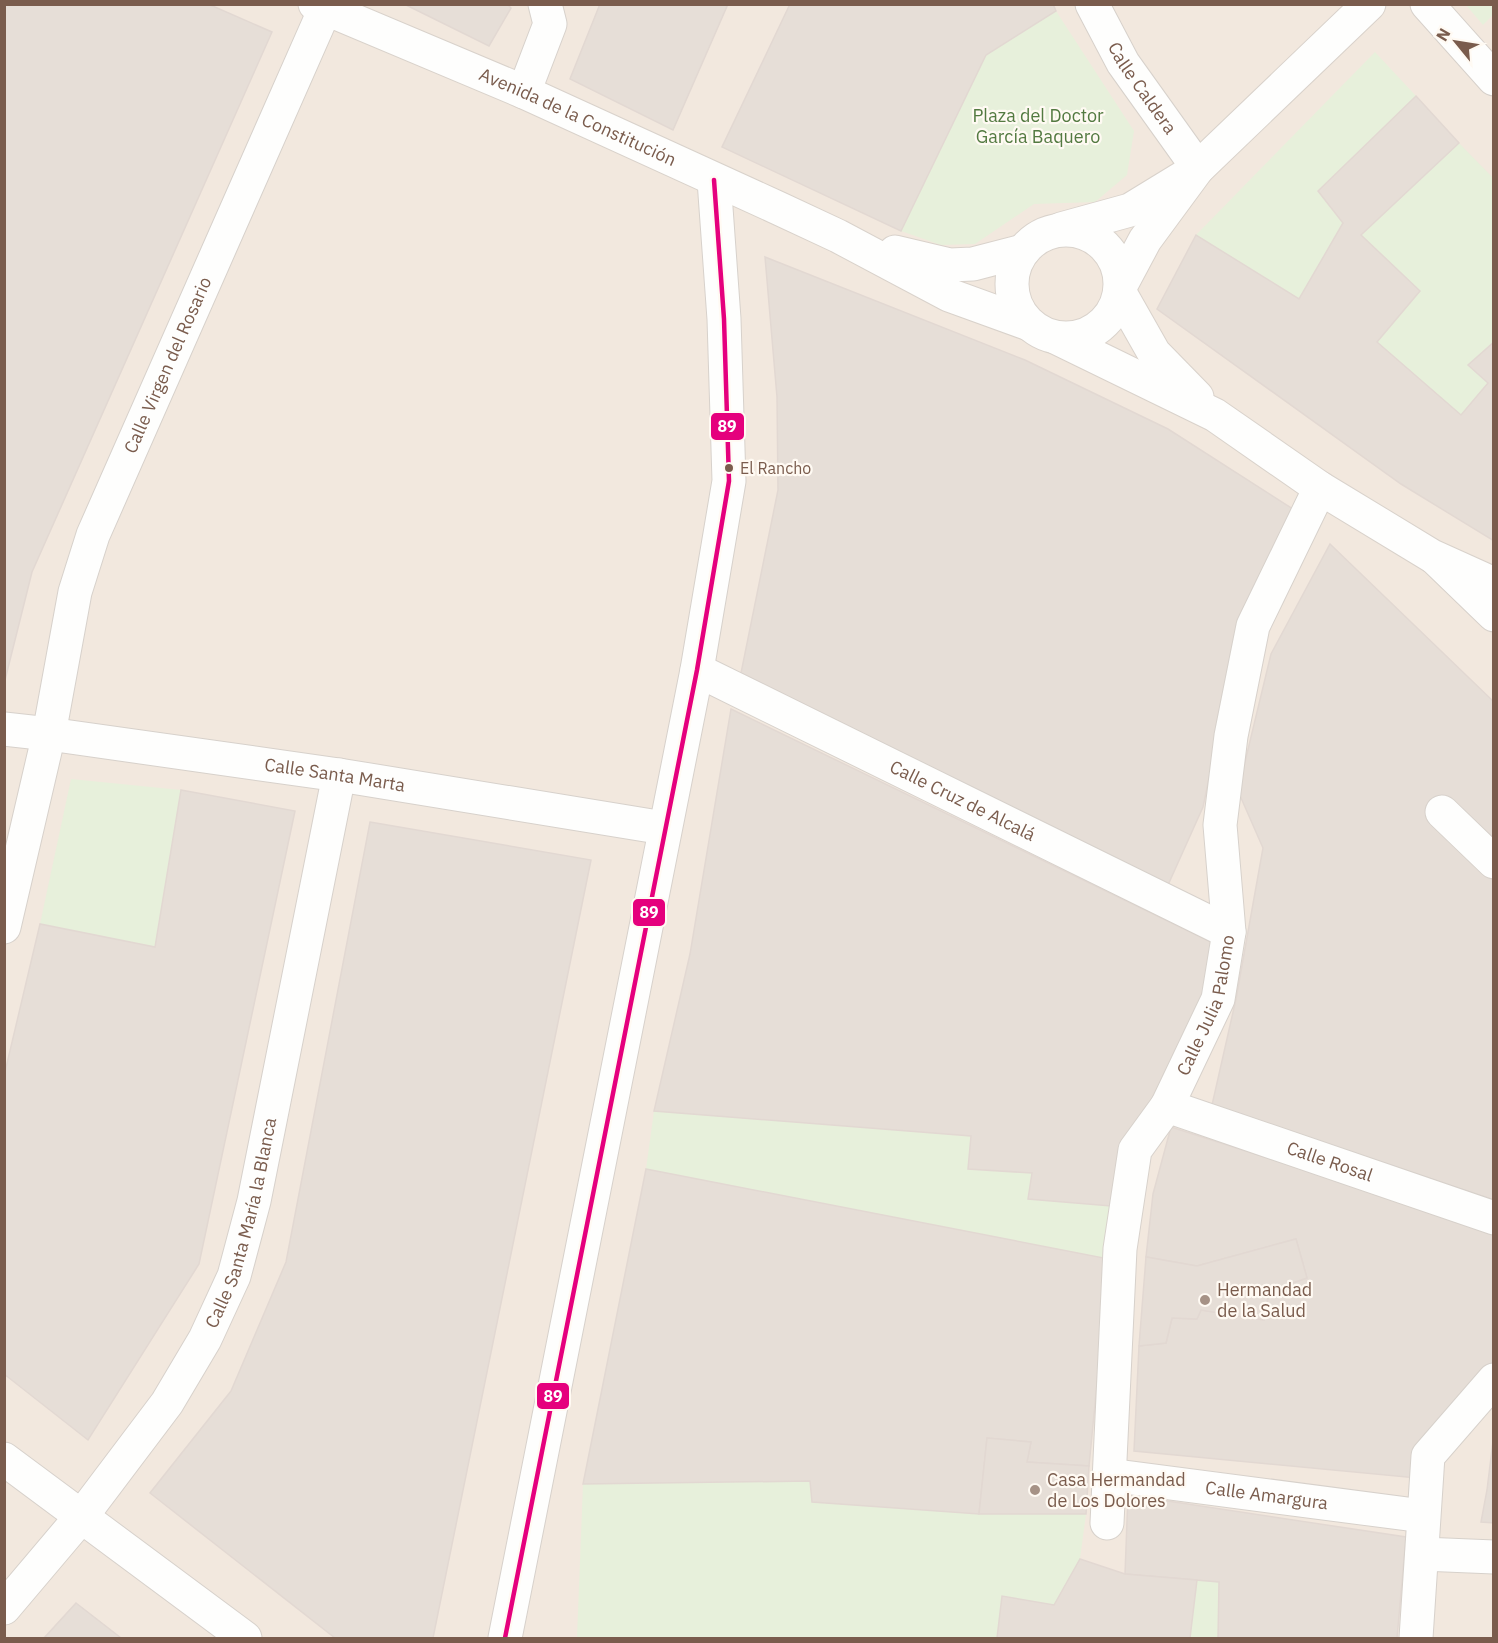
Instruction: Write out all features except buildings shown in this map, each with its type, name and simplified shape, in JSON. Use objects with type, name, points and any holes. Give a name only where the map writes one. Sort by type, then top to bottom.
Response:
[{"type":"street","points":[[525,92],[550,24],[545,4]]},
{"type":"street","name":"Calle Caldera","points":[[1092,4],[1123,63],[1198,168]]},
{"type":"street","points":[[1198,168],[1130,210],[1046,234],[1033,241],[1023,251],[1015,265],[1012,281],[1013,297],[1019,312],[1043,331],[1074,338],[1090,333],[1104,323],[1114,309],[1120,289],[1145,240],[1198,168],[1370,4]]},
{"type":"street","points":[[1427,4],[1487,58]]},
{"type":"street","name":"Avenida de la Constitución","points":[[320,7],[525,92],[838,236]]},
{"type":"street","name":"Calle Virgen del Rosario","points":[[4,927],[49,734],[75,592],[93,535],[320,7]]},
{"type":"street","points":[[505,1638],[697,670],[729,481],[724,319],[714,180]]},
{"type":"street","points":[[1059,230],[1078,230],[1095,238],[1109,250],[1118,266],[1120,289],[1154,353],[1215,415]]},
{"type":"street","points":[[838,236],[950,265],[973,264],[1023,251]]},
{"type":"street","points":[[838,236],[949,295],[1043,331],[1215,415],[1320,488],[1432,556],[1494,584]]},
{"type":"street","name":"Calle Julia Palomo","points":[[1107,1523],[1120,1249],[1135,1150],[1167,1106],[1218,999],[1229,932],[1220,825],[1231,736],[1252,626],[1320,488]]},
{"type":"street","points":[[1432,556],[1494,615]]},
{"type":"street","name":"Calle Cruz de Alcalá","points":[[697,670],[1229,932]]},
{"type":"street","name":"Calle Santa Marta","points":[[4,729],[339,775],[664,828]]},
{"type":"street","name":"Calle Santa María la Blanca","points":[[4,1608],[81,1517],[167,1403],[205,1339],[234,1276],[254,1202],[339,775]]},
{"type":"street","points":[[1442,812],[1494,862]]},
{"type":"street","name":"Calle Rosal","points":[[1167,1106],[1494,1218]]},
{"type":"street","points":[[1416,1638],[1428,1456],[1494,1380]]},
{"type":"street","points":[[4,1459],[246,1638]]},
{"type":"street","name":"Calle Amargura","points":[[1109,1475],[1423,1516]]},
{"type":"street","points":[[1422,1554],[1494,1557]]},
{"type":"shaded area","points":[[5,5],[1493,5],[1493,1638],[5,1638]]},
{"type":"green space","points":[[1466,5],[1493,5],[1493,15],[1483,25]]},
{"type":"green space","name":"Plaza del Doctor García Baquero","points":[[1056,11],[1134,131],[1127,175],[1095,202],[1034,204],[975,244],[941,245],[901,231],[986,55]]},
{"type":"green space","points":[[1375,52],[1416,96],[1319,190],[1343,223],[1299,299],[1196,235]]},
{"type":"green space","points":[[1459,143],[1493,178],[1493,342],[1468,365],[1488,383],[1461,415],[1377,342],[1420,291],[1361,235]]},
{"type":"green space","points":[[71,779],[181,790],[155,947],[40,924]]},
{"type":"green space","points":[[654,1111],[971,1136],[968,1169],[1032,1173],[1028,1198],[1111,1206],[1109,1259],[646,1169]]},
{"type":"green space","points":[[810,1481],[812,1502],[979,1514],[1086,1514],[1080,1559],[1054,1605],[1002,1596],[997,1638],[577,1638],[583,1484]]},
{"type":"green space","points":[[1197,1580],[1219,1582],[1218,1638],[1190,1638]]},
{"type":"transit line","name":"89","points":[[505,1638],[697,670],[729,481],[724,319],[714,180]]},
{"type":"place","name":"El Rancho","points":[[729,468]]},
{"type":"place","name":"Hermandad de la Salud","points":[[1205,1300]]},
{"type":"place","name":"Casa Hermandad de Los Dolores","points":[[1035,1490]]}]
